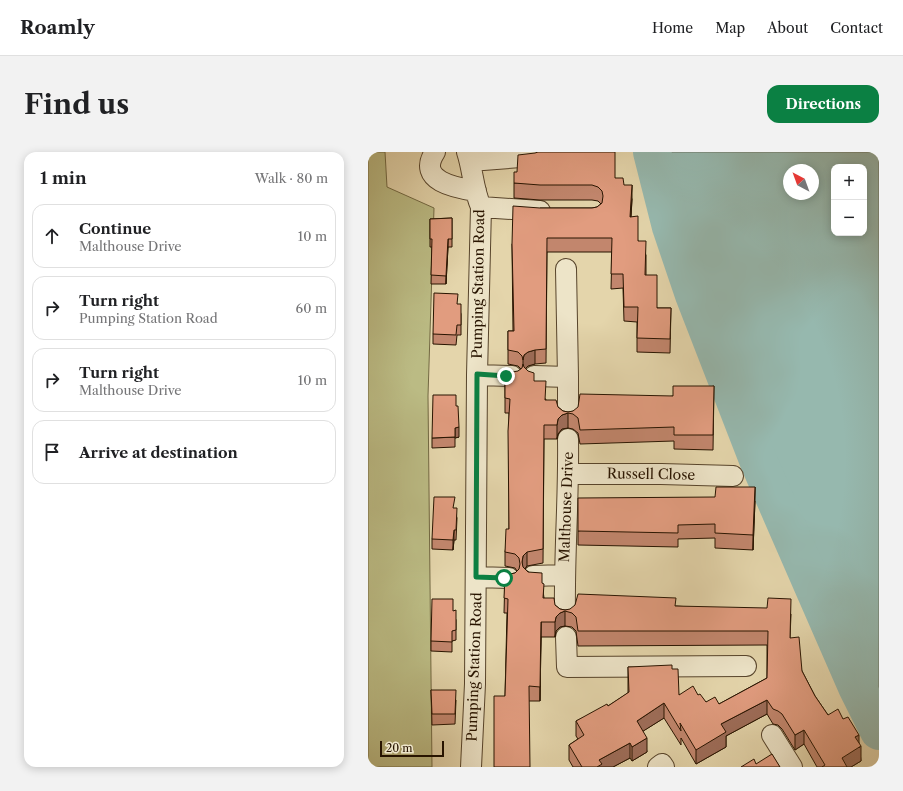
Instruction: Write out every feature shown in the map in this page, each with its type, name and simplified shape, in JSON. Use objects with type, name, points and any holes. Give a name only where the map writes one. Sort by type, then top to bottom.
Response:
[{"type":"street","points":[[434,152],[430,160],[430,167],[434,177],[443,184],[478,199],[555,211]]},
{"type":"street","points":[[469,157],[534,156],[542,152]]},
{"type":"street","name":"Pumping Station Road","points":[[469,157],[478,199],[475,684],[471,767]]},
{"type":"street","points":[[566,269],[568,415]]},
{"type":"street","points":[[477,374],[512,376]]},
{"type":"street","points":[[534,376],[568,377]]},
{"type":"street","name":"Malthouse Drive","points":[[565,613],[564,575],[569,474],[568,439]]},
{"type":"street","name":"Russell Close","points":[[569,474],[733,476]]},
{"type":"street","name":"Malthouse Drive","points":[[533,576],[564,575]]},
{"type":"street","points":[[476,577],[509,578]]},
{"type":"street","points":[[566,637],[567,667],[746,666]]},
{"type":"street","points":[[772,735],[792,767]]},
{"type":"street","points":[[658,767],[662,764],[664,767]]},
{"type":"green space","points":[[368,152],[385,152],[387,187],[434,208],[428,396],[432,767],[368,767]]},
{"type":"water","points":[[652,152],[879,152],[879,731],[857,687],[758,460],[694,295],[671,227]]},
{"type":"building","points":[[538,152],[615,152],[615,178],[623,178],[624,185],[632,185],[630,217],[638,216],[638,241],[646,241],[645,275],[657,275],[657,308],[671,308],[670,339],[637,338],[638,307],[624,307],[623,274],[611,274],[612,238],[547,238],[546,349],[528,352],[524,355],[523,360],[522,356],[518,352],[508,350],[508,331],[514,331],[512,244],[513,206],[540,208],[592,208],[597,207],[602,203],[602,191],[598,187],[592,185],[540,185],[514,183],[514,172],[517,172],[518,155]]},
{"type":"building","points":[[452,218],[452,239],[448,239],[446,276],[431,275],[432,239],[430,239],[430,219]]},
{"type":"building","points":[[434,293],[458,294],[457,304],[461,304],[461,325],[457,325],[456,335],[433,334]]},
{"type":"building","points":[[523,364],[528,371],[534,373],[534,381],[546,381],[545,400],[556,400],[558,407],[563,411],[568,412],[573,411],[578,407],[580,394],[673,396],[673,386],[714,386],[713,435],[674,435],[674,427],[580,430],[578,418],[573,414],[568,413],[562,415],[558,419],[557,425],[544,425],[543,549],[527,552],[523,556],[523,567],[528,572],[542,573],[542,583],[544,584],[543,598],[554,598],[555,605],[560,609],[565,610],[570,609],[575,605],[578,594],[676,598],[675,606],[767,608],[768,598],[791,599],[790,638],[799,637],[802,671],[815,696],[828,715],[838,709],[843,719],[848,717],[859,735],[855,737],[861,746],[842,758],[847,767],[822,767],[825,765],[804,730],[795,735],[782,714],[773,709],[767,700],[721,724],[726,732],[696,750],[680,723],[681,731],[664,703],[637,721],[647,738],[632,747],[630,743],[599,760],[602,764],[597,767],[582,767],[569,745],[584,735],[576,721],[607,704],[608,706],[629,692],[628,667],[672,665],[672,669],[678,669],[679,695],[693,686],[698,695],[700,694],[706,702],[715,697],[719,704],[767,678],[768,631],[578,631],[576,617],[572,613],[565,611],[556,617],[555,622],[541,622],[540,687],[529,686],[530,767],[494,767],[494,696],[505,696],[508,599],[504,598],[505,575],[515,573],[519,569],[520,564],[519,558],[515,554],[505,552],[506,529],[509,529],[508,431],[510,399],[505,398],[505,380],[507,380],[507,373],[518,371],[522,368]]},
{"type":"building","points":[[433,395],[456,395],[459,427],[455,428],[455,437],[432,438]]},
{"type":"building","points":[[716,487],[755,487],[753,535],[715,533],[715,524],[678,525],[678,533],[578,531],[578,498],[715,497]]},
{"type":"building","points":[[434,497],[455,497],[453,508],[457,508],[456,530],[454,530],[453,540],[432,539]]},
{"type":"building","points":[[432,599],[453,599],[453,611],[456,610],[456,630],[452,631],[452,642],[431,641]]},
{"type":"building","points":[[431,690],[456,690],[455,714],[432,714]]},
{"type":"building","points":[[772,754],[780,767],[741,767],[754,759],[756,764]]},
{"type":"waterway","points":[[652,152],[671,227],[694,295],[758,460],[857,687],[879,731]]},
{"type":"route","points":[[504,578],[476,577],[477,374],[506,376]]}]
